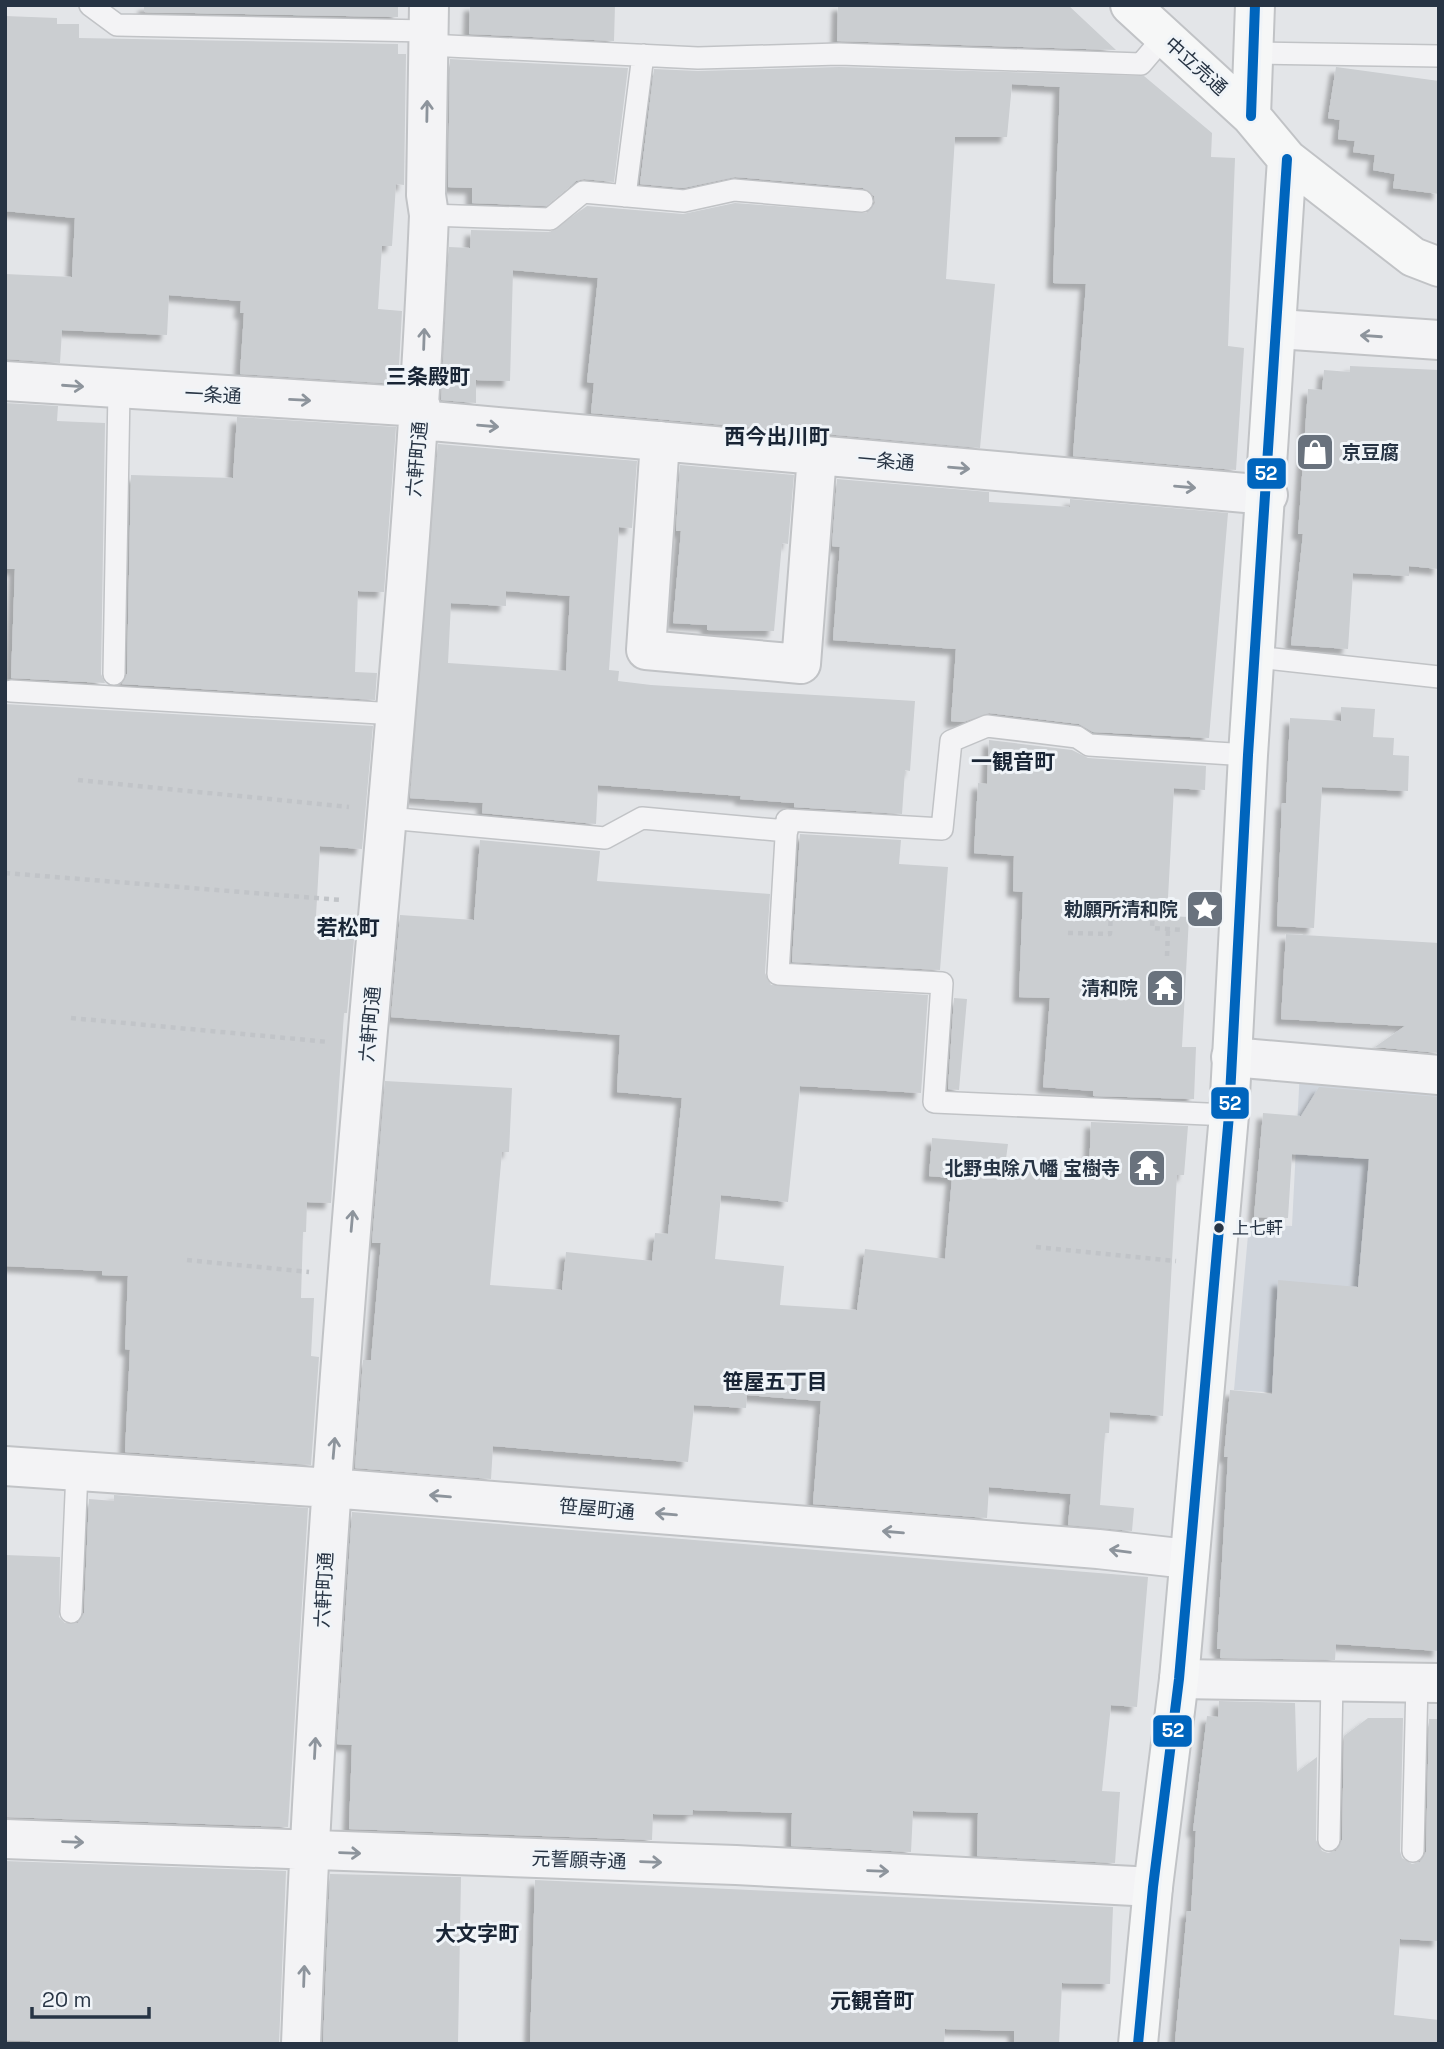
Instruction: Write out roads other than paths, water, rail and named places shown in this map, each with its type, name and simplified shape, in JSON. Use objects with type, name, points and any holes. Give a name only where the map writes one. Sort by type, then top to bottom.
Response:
[{"type":"street","name":"中立売通","points":[[1130,5],[1251,116],[1287,159]]},
{"type":"street","points":[[1251,116],[1255,5]]},
{"type":"street","name":"六軒町通","points":[[301,2044],[308,1852],[330,1488],[420,414],[429,215],[426,195],[428,27]]},
{"type":"street","points":[[1287,159],[1413,257],[1439,267]]},
{"type":"street","points":[[1138,2044],[1153,1887],[1179,1679],[1229,1115],[1248,755],[1268,495],[1287,159]]},
{"type":"street","points":[[1278,329],[1439,340]]},
{"type":"street","name":"一条通","points":[[5,381],[420,414],[660,441],[1268,495]]},
{"type":"street","points":[[660,441],[646,650],[788,663],[801,664],[817,455]]},
{"type":"street","points":[[1231,1057],[1439,1075]]},
{"type":"street","name":"笹屋町通","points":[[5,1466],[330,1488],[1098,1549],[1188,1559]]},
{"type":"street","points":[[1179,1679],[1428,1682]]},
{"type":"street","name":"元誓願寺通","points":[[5,1839],[749,1866],[1153,1887]]},
{"type":"lane","points":[[90,5],[117,25],[428,27],[643,55],[698,58],[839,54],[1141,64],[1164,37]]},
{"type":"lane","points":[[1254,53],[1439,56]]},
{"type":"lane","points":[[625,196],[643,55]]},
{"type":"lane","points":[[429,215],[550,219],[583,192],[684,201],[734,190],[862,201]]},
{"type":"lane","points":[[114,674],[119,390]]},
{"type":"lane","points":[[1256,657],[1439,677]]},
{"type":"lane","points":[[11,691],[396,714]]},
{"type":"lane","points":[[1229,1115],[934,1102],[942,983],[778,974],[787,820],[942,829],[951,741],[987,726],[1077,737],[1090,745],[1248,755]]},
{"type":"lane","points":[[388,815],[605,838],[642,818],[787,831]]},
{"type":"lane","points":[[71,1612],[78,1471]]},
{"type":"lane","points":[[1329,1840],[1332,1680]]},
{"type":"lane","points":[[1413,1851],[1428,1682]]},
{"type":"place","name":"京豆腐","points":[[1315,452]]},
{"type":"place","name":"勅願所清和院","points":[[1205,909]]},
{"type":"place","name":"清和院","points":[[1165,988]]},
{"type":"place","name":"北野虫除八幡 宝樹寺","points":[[1147,1168]]},
{"type":"place","name":"上七軒","points":[[1219,1228]]},
{"type":"district","name":"三条殿町","points":[[428,376]]},
{"type":"district","name":"西今出川町","points":[[777,436]]},
{"type":"district","name":"一観音町","points":[[1013,761]]},
{"type":"district","name":"若松町","points":[[348,927]]},
{"type":"district","name":"笹屋五丁目","points":[[775,1381]]},
{"type":"district","name":"大文字町","points":[[477,1933]]},
{"type":"district","name":"元観音町","points":[[872,2000]]}]
